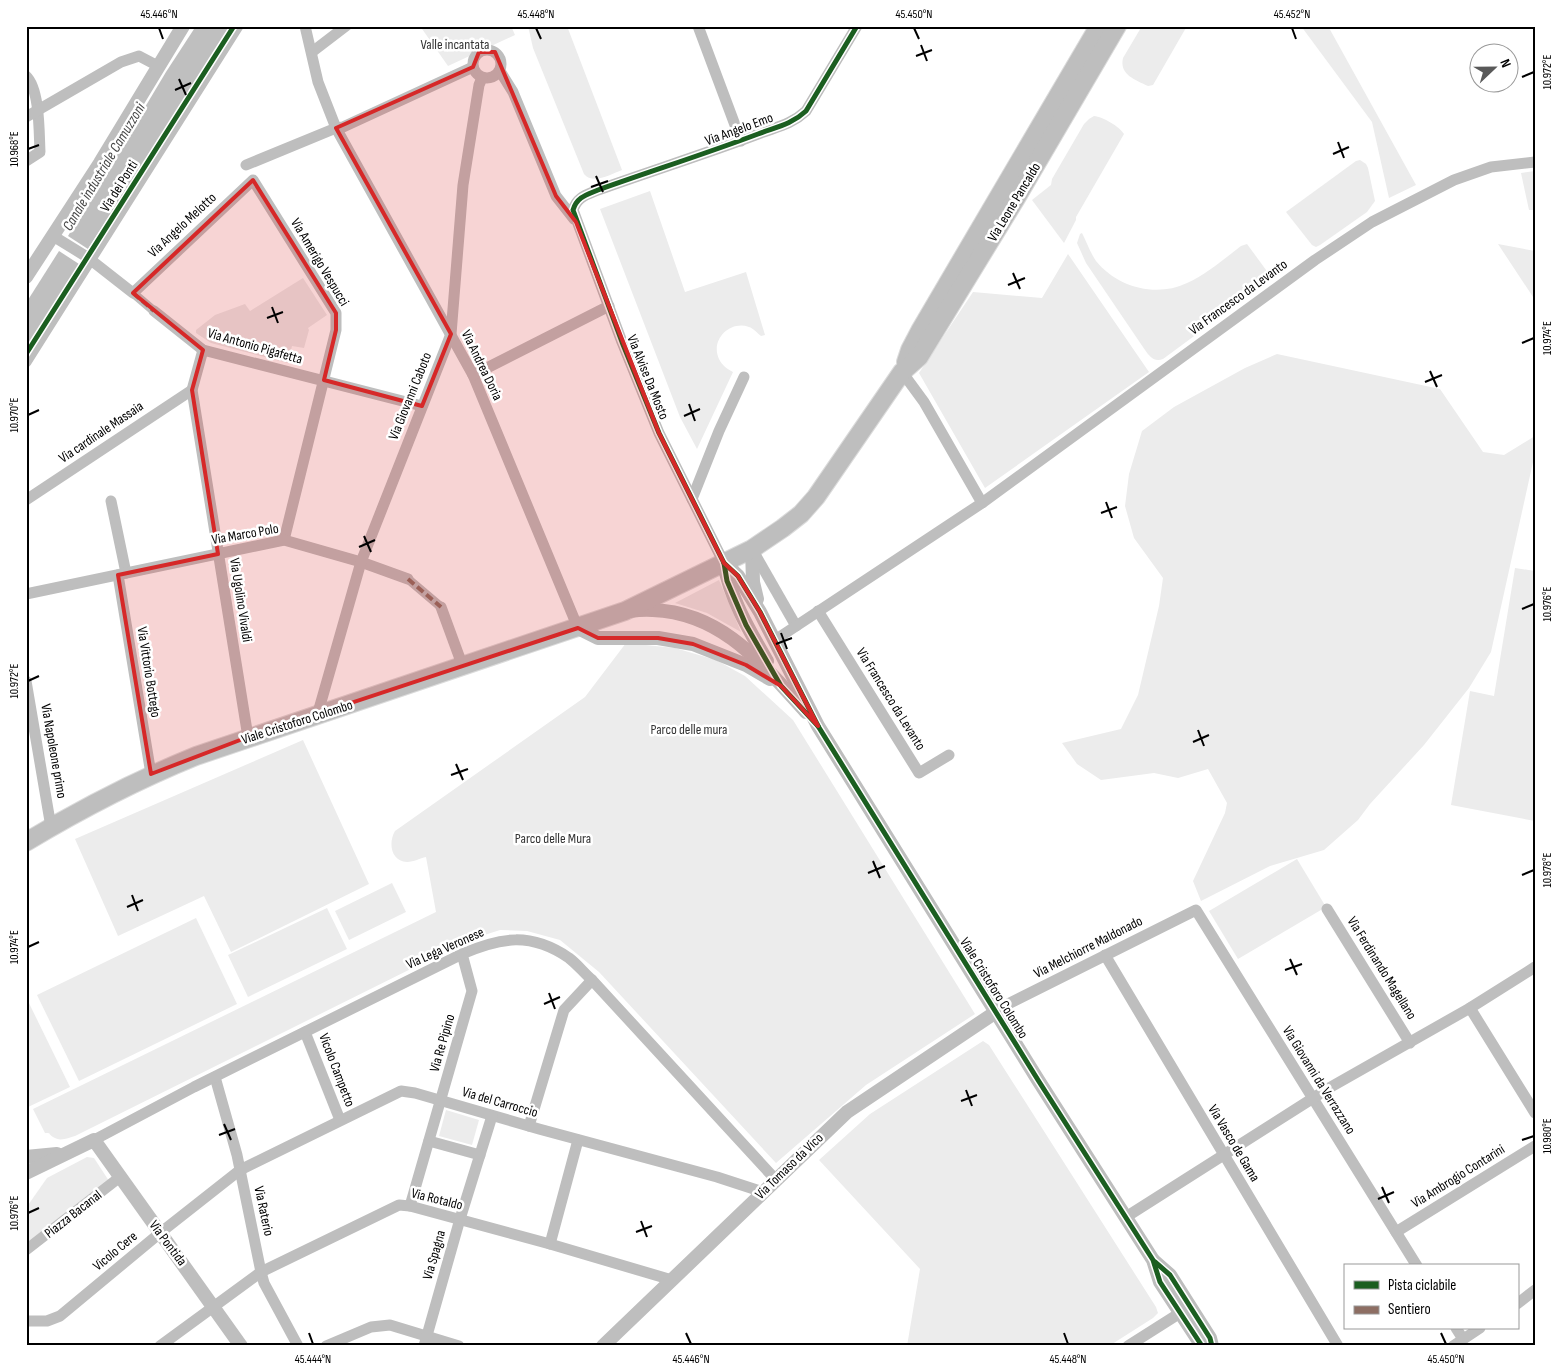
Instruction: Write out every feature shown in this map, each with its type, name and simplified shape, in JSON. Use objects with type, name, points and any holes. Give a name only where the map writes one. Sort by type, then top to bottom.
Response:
[{"type":"main road","name":"Via Leone Pancaldo","points":[[902,372],[910,350],[1099,26]]},
{"type":"main road","name":"Via Leone Pancaldo","points":[[724,563],[752,549],[784,528],[801,514],[816,497],[902,372],[919,357],[1118,26]]},
{"type":"main road","name":"Viale Cristoforo Colombo","points":[[26,842],[151,774],[196,756],[625,611],[724,563]]},
{"type":"street","points":[[26,278],[56,238],[183,26]]},
{"type":"street","name":"Via dei Ponti","points":[[26,362],[89,259],[238,26]]},
{"type":"street","name":"Via Andrea Doria","points":[[305,26],[318,82],[336,128],[474,375],[578,628]]},
{"type":"street","points":[[312,52],[346,26]]},
{"type":"street","points":[[698,26],[741,141]]},
{"type":"street","name":"Via Angelo Emo","points":[[584,196],[790,123],[806,111],[857,26]]},
{"type":"street","name":"Via Alvise Da Mosto","points":[[473,67],[475,56],[479,52],[490,50],[499,56],[501,61],[500,71],[513,92],[556,196],[576,222]]},
{"type":"street","points":[[26,117],[121,62],[139,56],[158,66]]},
{"type":"street","points":[[246,164],[336,128],[343,127],[473,67],[475,72],[482,78],[490,78],[500,71]]},
{"type":"street","points":[[26,76],[34,91],[40,152],[26,160]]},
{"type":"street","name":"Via Giovanni Caboto","points":[[317,716],[361,562],[451,334],[463,185],[479,85],[482,78]]},
{"type":"street","name":"Via Francesco da Levanto","points":[[775,640],[982,503],[1315,260],[1378,218],[1445,184],[1482,170],[1491,167],[1535,162]]},
{"type":"street","name":"Via Angelo Melotto","points":[[132,293],[253,180]]},
{"type":"street","name":"Via Amerigo Vespucci","points":[[253,180],[336,313],[336,330],[284,540]]},
{"type":"street","name":"Via Alvise Da Mosto","points":[[584,196],[575,202],[573,210],[576,222],[659,433],[724,563]]},
{"type":"street","name":"Via Antonio Pigafetta","points":[[56,238],[89,259],[204,350],[422,406]]},
{"type":"street","points":[[474,375],[609,306]]},
{"type":"street","name":"Via Ugolino Vivaldi","points":[[204,350],[192,390],[248,737]]},
{"type":"street","points":[[902,372],[924,402],[982,503]]},
{"type":"street","points":[[692,498],[719,431],[744,377]]},
{"type":"street","name":"Via cardinale Massaia","points":[[26,500],[192,390]]},
{"type":"street","points":[[111,501],[122,574]]},
{"type":"street","name":"Via Marco Polo","points":[[26,594],[284,540],[361,562],[408,580],[441,607],[463,667]]},
{"type":"street","points":[[752,549],[796,626]]},
{"type":"street","name":"Viale Cristoforo Colombo","points":[[752,549],[753,582],[760,612]]},
{"type":"street","name":"Viale Cristoforo Colombo","points":[[724,563],[727,581],[746,625],[781,686]]},
{"type":"street","name":"Viale Cristoforo Colombo","points":[[724,563],[738,576],[760,612],[818,726],[1153,1260],[1160,1282],[1202,1346]]},
{"type":"street","name":"Via Vittorio Bottego","points":[[122,574],[151,774]]},
{"type":"street","name":"Viale Cristoforo Colombo","points":[[625,611],[653,610],[676,613],[714,626],[750,652],[818,726]]},
{"type":"street","name":"Via Francesco da Levanto","points":[[818,611],[919,773],[949,755]]},
{"type":"street","name":"Viale Cristoforo Colombo","points":[[578,628],[598,638],[658,638],[693,644],[746,665],[781,686]]},
{"type":"street","name":"Via Napoleone primo","points":[[26,681],[51,827]]},
{"type":"street","name":"Via Ferdinando Magellano","points":[[1327,909],[1410,1043]]},
{"type":"street","name":"Via Melchiorre Maldonado","points":[[996,1012],[1010,1003],[1196,910]]},
{"type":"street","name":"Via Giovanni da Verrazzano","points":[[1196,910],[1416,1264]]},
{"type":"street","name":"Via Lega Veronese","points":[[94,1140],[215,1077],[462,954],[496,941],[529,940],[546,945],[569,959],[592,980],[776,1180]]},
{"type":"street","name":"Via Re Pipino","points":[[410,1206],[472,991],[462,954]]},
{"type":"street","name":"Via Vasco de Gama","points":[[1105,955],[1338,1346]]},
{"type":"street","name":"Via Ferdinando Magellano","points":[[1126,1217],[1313,1099],[1470,1008],[1535,967]]},
{"type":"street","points":[[529,1126],[564,1010],[592,980]]},
{"type":"street","points":[[1470,1008],[1535,1114]]},
{"type":"street","name":"Via Tomaso da Vico","points":[[603,1346],[847,1112],[996,1012]]},
{"type":"street","name":"Vicolo Campetto","points":[[305,1032],[340,1120]]},
{"type":"street","name":"Via Raterio","points":[[215,1077],[240,1170],[264,1282],[298,1346]]},
{"type":"street","name":"Via del Carroccio","points":[[240,1170],[401,1091],[416,1093],[578,1140],[718,1177],[763,1192]]},
{"type":"street","name":"Via Spagna","points":[[425,1341],[492,1116]]},
{"type":"street","points":[[26,1173],[94,1140]]},
{"type":"street","name":"Via Pontida","points":[[94,1140],[241,1346]]},
{"type":"street","points":[[550,1244],[578,1140]]},
{"type":"street","points":[[429,1141],[480,1155]]},
{"type":"street","points":[[80,1146],[102,1152]]},
{"type":"street","name":"Via Ambrogio Contarini","points":[[1396,1232],[1535,1146]]},
{"type":"street","points":[[26,1157],[65,1153]]},
{"type":"street","name":"Vicolo Cere","points":[[26,1321],[47,1321],[60,1316],[240,1170]]},
{"type":"street","name":"Piazza Bacanal","points":[[26,1250],[120,1178]]},
{"type":"street","name":"Via Rotaldo","points":[[160,1346],[261,1272],[399,1205],[460,1219],[672,1280]]},
{"type":"street","name":"Viale Cristoforo Colombo","points":[[1153,1260],[1170,1275],[1210,1338],[1212,1346]]},
{"type":"street","points":[[1518,1303],[1535,1290]]},
{"type":"street","points":[[1128,1346],[1180,1313]]},
{"type":"street","points":[[326,1346],[371,1327],[390,1325],[425,1341],[459,1346]]},
{"type":"street","points":[[1456,1330],[1458,1343],[1477,1330]]},
{"type":"highlighted area","points":[[479,52],[495,52],[556,196],[576,222],[659,433],[724,563],[738,576],[760,612],[818,726],[781,686],[746,665],[693,644],[658,638],[598,638],[578,628],[248,737],[151,774],[118,575],[218,554],[192,390],[203,350],[133,293],[253,180],[336,313],[336,330],[324,380],[422,406],[451,334],[336,128],[473,67]]},
{"type":"green space","name":"Valle incantata","points":[[420,26],[511,26],[515,35],[448,66]]},
{"type":"green space","points":[[528,26],[567,26],[622,170],[597,179],[592,179],[584,174],[533,48]]},
{"type":"green space","points":[[1142,26],[1187,26],[1153,85],[1148,86],[1126,73],[1122,64],[1123,58]]},
{"type":"green space","points":[[1301,26],[1328,26],[1416,185],[1389,198],[1372,122]]},
{"type":"green space","points":[[1094,116],[1110,122],[1124,134],[1076,217],[1064,243],[1032,200],[1051,185],[1052,179],[1084,124]]},
{"type":"green space","points":[[1360,160],[1368,168],[1375,201],[1367,212],[1320,245],[1316,247],[1312,245],[1286,212]]},
{"type":"green space","points":[[1535,171],[1535,210],[1529,210],[1521,173]]},
{"type":"green space","points":[[650,191],[685,292],[746,272],[765,335],[761,336],[750,328],[735,326],[724,333],[720,339],[717,345],[719,359],[725,367],[733,372],[697,449],[680,417],[600,209]]},
{"type":"green space","points":[[1082,233],[1094,258],[1105,270],[1115,278],[1138,287],[1163,290],[1187,283],[1208,271],[1241,246],[1247,244],[1270,278],[1266,283],[1163,359],[1155,359],[1145,350],[1086,263],[1077,243]]},
{"type":"green space","points":[[1498,244],[1535,251],[1535,300]]},
{"type":"green space","points":[[1068,254],[1149,372],[985,488],[919,373],[973,292],[1042,298]]},
{"type":"green space","points":[[303,278],[327,315],[308,328],[304,348],[292,346],[288,363],[211,343],[196,333],[196,330],[215,315],[245,304],[250,311]]},
{"type":"green space","points":[[1277,354],[1440,389],[1483,452],[1504,455],[1535,436],[1535,453],[1491,652],[1469,688],[1424,745],[1370,804],[1358,820],[1324,850],[1270,866],[1201,901],[1193,881],[1225,813],[1227,803],[1208,769],[1178,778],[1154,773],[1101,780],[1077,764],[1062,743],[1121,729],[1138,695],[1159,606],[1163,578],[1134,538],[1125,506],[1129,474],[1142,431],[1174,407],[1245,368]]},
{"type":"green space","points":[[1515,568],[1535,571],[1535,821],[1451,805],[1470,691],[1494,696]]},
{"type":"green space","points":[[719,580],[741,632],[707,613],[675,603]]},
{"type":"green space","points":[[626,643],[675,648],[716,660],[745,676],[793,720],[975,1014],[866,1085],[776,1163],[599,972],[560,940],[527,931],[500,930],[469,940],[75,1136],[58,1139],[49,1133],[45,1133],[33,1109],[436,912],[426,857],[407,862],[397,858],[392,851],[395,831],[585,697]]},
{"type":"green space","points":[[303,740],[369,884],[231,952],[204,896],[118,936],[75,839]]},
{"type":"green space","points":[[1297,859],[1326,907],[1238,959],[1209,911]]},
{"type":"green space","points":[[392,883],[406,912],[349,940],[335,911]]},
{"type":"green space","points":[[327,908],[347,949],[248,997],[228,955]]},
{"type":"green space","points":[[196,918],[237,1004],[79,1081],[37,995]]},
{"type":"green space","points":[[26,997],[70,1087],[26,1108]]},
{"type":"green space","points":[[983,1041],[989,1045],[1156,1307],[1158,1313],[1153,1318],[1109,1346],[907,1346],[920,1269],[819,1160],[870,1114]]},
{"type":"green space","points":[[446,1110],[479,1120],[472,1145],[439,1136]]},
{"type":"green space","points":[[87,1157],[94,1158],[109,1181],[26,1243],[26,1208],[47,1178]]},
{"type":"shaded area","points":[[196,26],[232,26],[88,249],[68,236],[166,72]]},
{"type":"shaded area","points":[[59,251],[79,264],[26,350],[26,303]]},
{"type":"marked path","points":[[133,293],[154,311]]},
{"type":"marked path","points":[[408,579],[441,607]]},
{"type":"cycle path","points":[[26,354],[234,26]]},
{"type":"cycle path","points":[[818,726],[781,686],[746,625],[727,581],[724,563],[659,433],[622,342],[573,210],[577,202],[590,193],[795,120],[806,111],[857,26]]},
{"type":"cycle path","points":[[724,563],[738,576],[760,612],[818,726],[1038,1080],[1153,1260],[1160,1282],[1202,1346]]},
{"type":"cycle path","points":[[1155,1262],[1170,1275],[1210,1338],[1212,1346]]},
{"type":"water label","name":"Canale industriale Camuzzoni","points":[[104,167]]},
{"type":"park label","name":"Parco delle mura","points":[[689,729]]},
{"type":"park label","name":"Parco delle Mura","points":[[553,838]]}]
